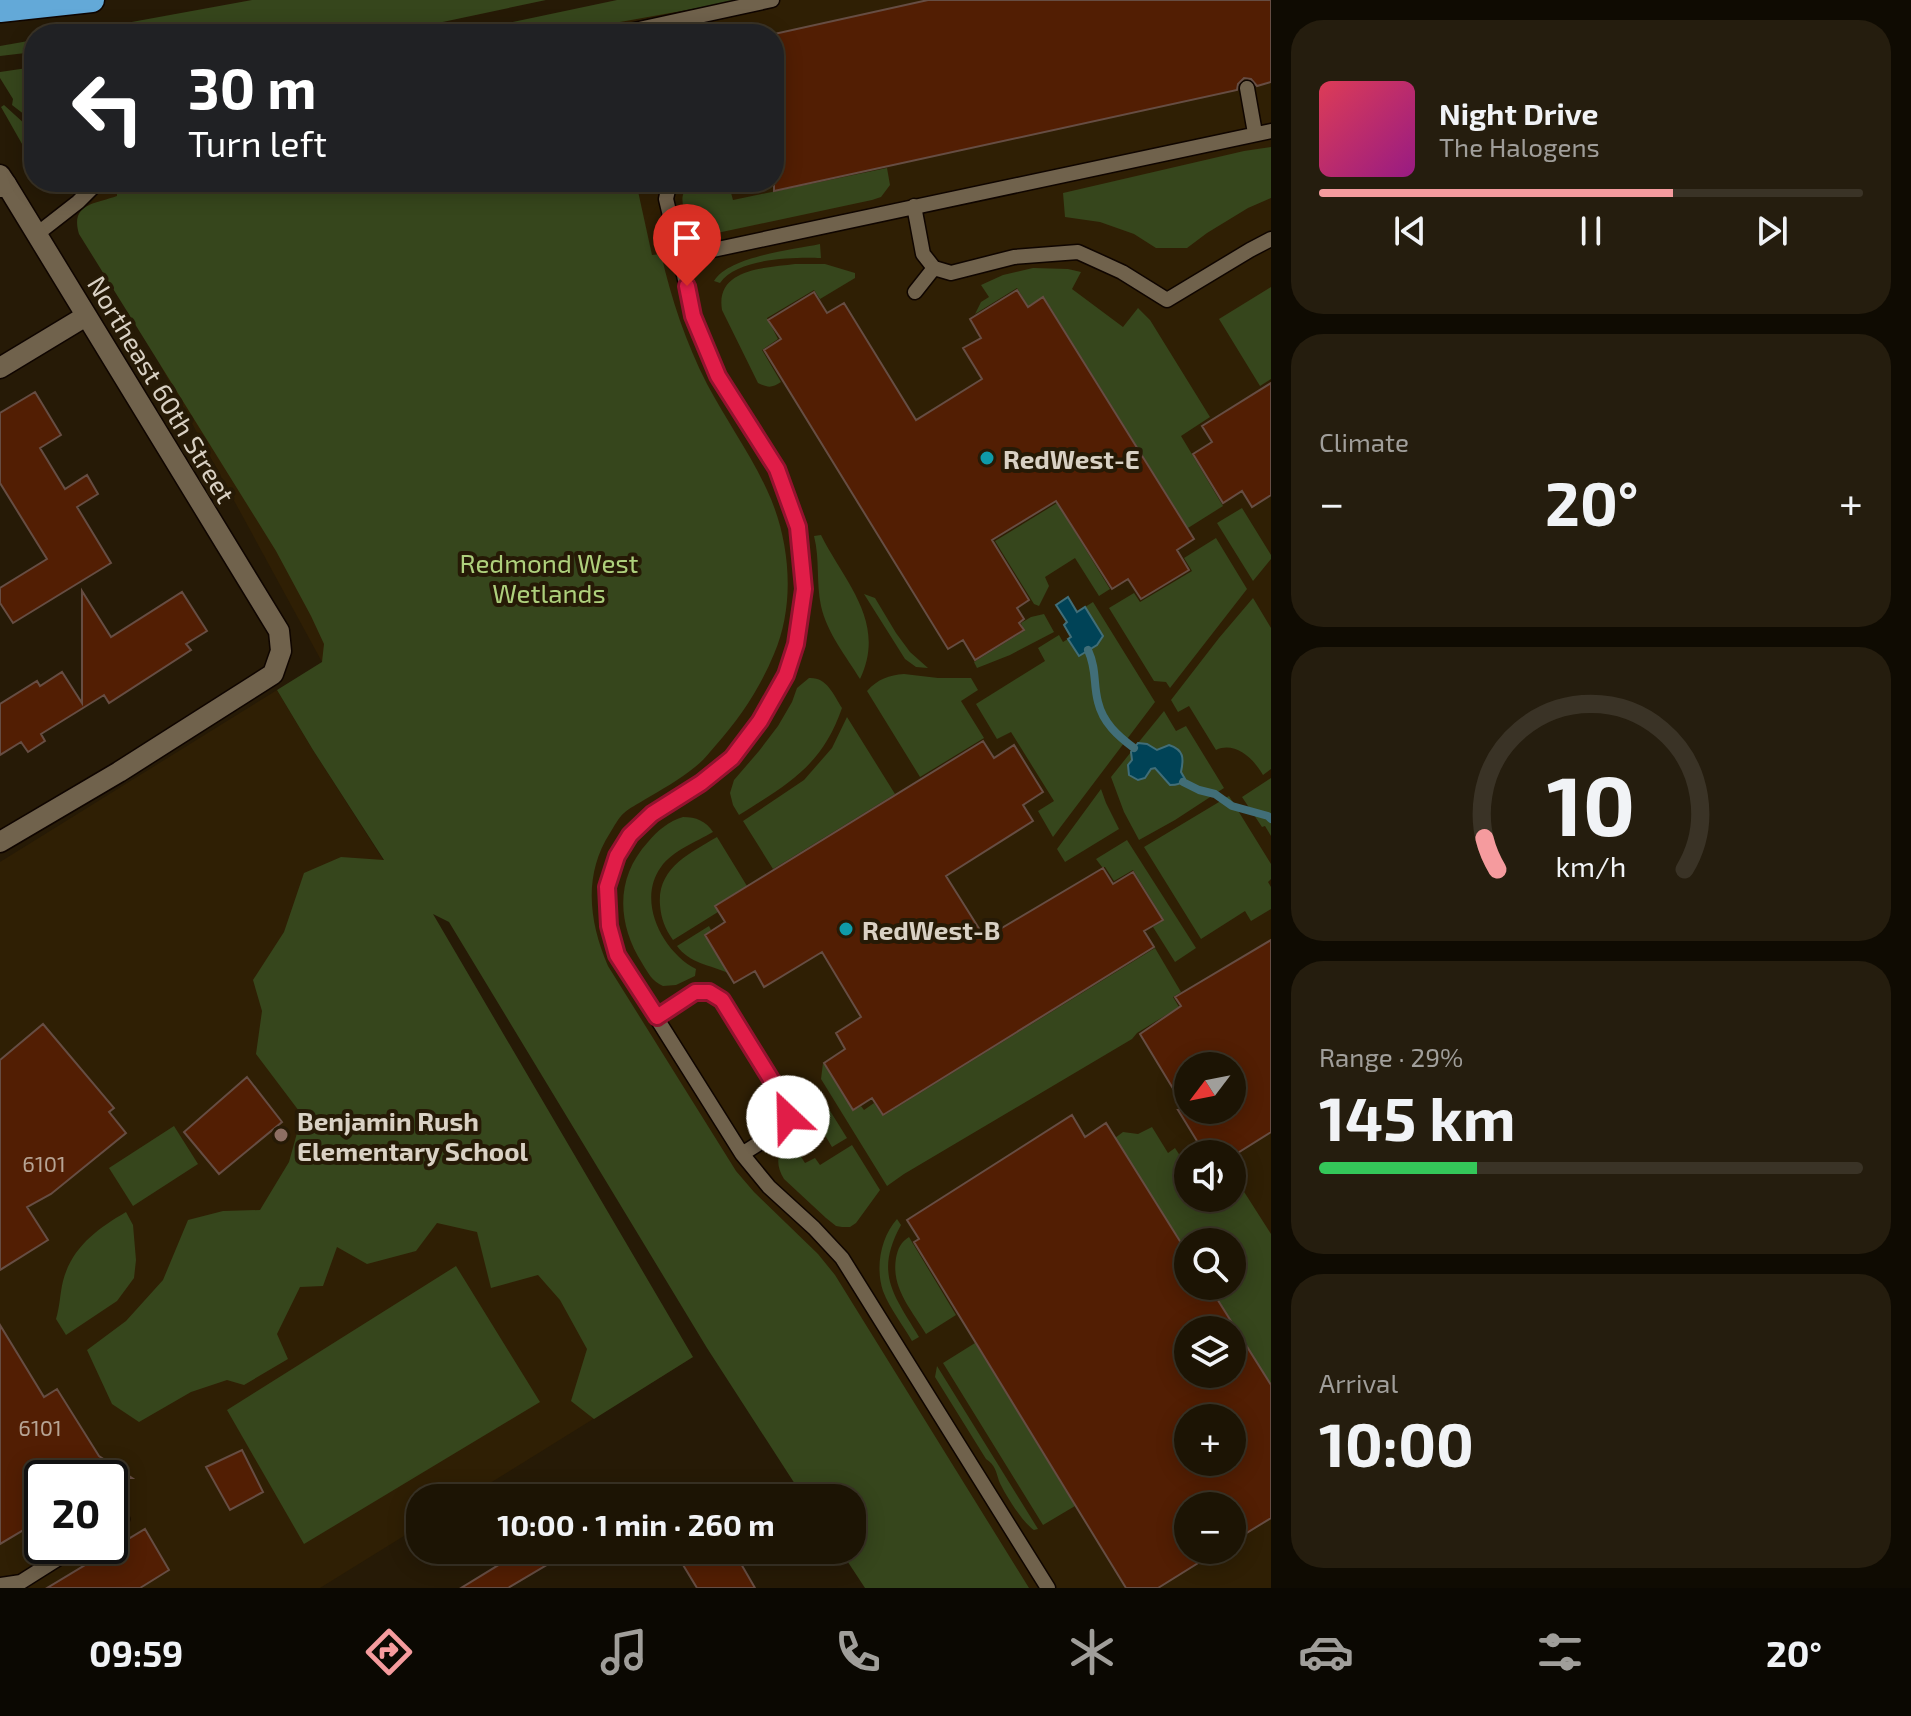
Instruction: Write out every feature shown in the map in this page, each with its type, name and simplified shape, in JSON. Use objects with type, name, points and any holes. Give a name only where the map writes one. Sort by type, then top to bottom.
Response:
[{"type":"highway","points":[[0,10],[92,0]]},
{"type":"street","name":"Northeast 60th Street","points":[[0,842],[119,772],[273,674],[281,651],[279,631],[37,234],[2,182]]},
{"type":"street","points":[[0,368],[86,316]]},
{"type":"lane","points":[[663,24],[772,0]]},
{"type":"lane","points":[[1247,88],[1255,133]]},
{"type":"lane","points":[[680,257],[1271,131]]},
{"type":"lane","points":[[37,234],[88,192]]},
{"type":"lane","points":[[668,192],[666,199],[693,316],[718,376],[777,469],[798,527],[804,589],[796,644],[786,675],[760,721],[732,758],[701,783],[652,814],[630,835],[617,856],[607,887],[609,926],[617,955],[742,1154],[769,1187],[842,1258],[1048,1588]]},
{"type":"lane","points":[[914,206],[923,254],[934,268],[951,273],[1014,257],[1078,252],[1122,272],[1167,300],[1271,239]]},
{"type":"lane","points":[[915,292],[934,268]]},
{"type":"lane","points":[[657,1017],[695,992],[709,992],[722,1000],[785,1102],[788,1117],[780,1130],[742,1154]]},
{"type":"lane","points":[[0,1585],[21,1582],[50,1564]]},
{"type":"shaded area","points":[[718,0],[1271,0],[1271,1588],[910,1588],[866,1519],[866,1484],[843,1484],[322,662],[79,216],[100,192],[784,192],[784,24],[603,24]]},
{"type":"shaded area","name":"Benjamin Rush Elementary School","points":[[277,690],[693,1357],[489,1484],[406,1484],[406,1535],[320,1588],[0,1588],[0,862]]},
{"type":"green space","points":[[252,0],[546,0],[433,24],[121,24]]},
{"type":"green space","points":[[617,0],[743,0],[611,24],[503,24]]},
{"type":"green space","points":[[24,42],[24,53],[0,56],[0,46]]},
{"type":"green space","points":[[24,68],[24,114],[12,105],[13,99],[0,78],[0,72]]},
{"type":"green space","points":[[4,105],[24,123],[24,147],[1,107]]},
{"type":"green space","points":[[1271,147],[1271,198],[1248,208],[1187,248],[1156,248],[1134,234],[1100,222],[1065,217],[1063,193]]},
{"type":"green space","points":[[887,168],[890,185],[881,197],[872,200],[717,233],[711,232],[711,225],[698,219],[692,224],[684,210],[684,192],[731,192],[733,200],[784,192],[784,189]]},
{"type":"green space","name":"Redmond West Wetlands","points":[[117,192],[638,192],[652,255],[661,254],[674,304],[692,353],[775,509],[785,550],[788,593],[774,654],[756,691],[733,724],[698,765],[626,811],[610,833],[601,849],[592,882],[596,933],[608,966],[736,1171],[835,1275],[1029,1588],[865,1588],[849,1564],[866,1564],[866,1484],[795,1484],[707,1348],[449,922],[433,914],[693,1357],[594,1419],[571,1401],[587,1349],[560,1300],[538,1275],[491,1288],[477,1232],[437,1223],[416,1251],[367,1264],[337,1247],[323,1286],[300,1287],[277,1334],[288,1359],[244,1385],[227,1380],[191,1392],[139,1422],[112,1404],[87,1350],[126,1321],[163,1280],[188,1220],[223,1211],[260,1210],[289,1162],[302,1115],[256,1054],[262,1011],[253,980],[284,932],[304,873],[341,857],[384,860],[277,690],[322,662],[324,644],[276,551],[79,234],[78,217],[92,204],[117,196]]},
{"type":"green space","points":[[820,244],[821,258],[752,264],[739,268],[720,283],[714,281],[722,272],[747,260]]},
{"type":"green space","points":[[795,264],[825,264],[855,273],[855,278],[820,299],[814,290],[767,318],[778,339],[762,350],[781,382],[767,386],[758,383],[722,310],[722,296],[734,278],[745,273]]},
{"type":"green space","points":[[1033,268],[1081,272],[1072,289],[1123,327],[1138,308],[1150,320],[1210,417],[1181,436],[1223,506],[1188,528],[1044,297],[1028,306],[1017,288],[975,314],[981,302],[989,297],[981,285],[1003,275]]},
{"type":"green space","points":[[1271,287],[1271,379],[1260,386],[1219,319]]},
{"type":"green space","points":[[1057,503],[1110,589],[1099,596],[1075,558],[1045,577],[1049,586],[1039,606],[1034,604],[995,541]]},
{"type":"green space","points":[[1242,508],[1271,555],[1253,581],[1217,523]]},
{"type":"green space","points":[[821,535],[860,604],[866,621],[869,639],[860,679],[832,635],[821,606],[814,536]]},
{"type":"green space","points":[[1216,538],[1247,589],[1170,688],[1166,682],[1154,681],[1109,608],[1134,593],[1140,602],[1192,571],[1184,558]]},
{"type":"green space","points":[[864,594],[875,598],[910,652],[928,668],[916,667],[905,659]]},
{"type":"green space","points":[[1253,598],[1271,628],[1271,769],[1263,775],[1243,753],[1230,748],[1216,750],[1189,706],[1178,712],[1171,700]]},
{"type":"green space","points":[[1093,602],[1155,702],[1053,837],[1038,811],[1054,801],[1011,732],[997,739],[976,704],[1045,661],[1038,648],[1059,635],[1063,642],[1068,639],[1079,656],[1103,635],[1085,607]]},
{"type":"green space","points":[[1044,614],[1054,632],[977,668],[974,662],[1024,631],[1021,623]]},
{"type":"green space","points":[[904,674],[971,678],[978,690],[961,701],[984,738],[920,777],[867,691],[884,678]]},
{"type":"green space","points":[[809,678],[825,683],[842,708],[834,728],[814,759],[801,772],[739,815],[730,793],[734,780],[778,726],[797,688]]},
{"type":"green space","points":[[1164,711],[1176,731],[1186,726],[1224,788],[1139,840],[1111,777],[1131,752],[1132,760],[1148,771],[1156,768],[1170,785],[1181,769],[1181,753],[1169,745],[1157,750],[1138,743]]},
{"type":"green space","points":[[847,717],[895,794],[773,869],[743,821],[804,780],[832,748]]},
{"type":"green space","points":[[1271,778],[1271,836],[1242,797]]},
{"type":"green space","points":[[1101,789],[1119,829],[1065,862],[1057,849]]},
{"type":"green space","points":[[1229,796],[1271,864],[1271,879],[1268,882],[1271,887],[1271,909],[1251,921],[1245,911],[1201,939],[1144,847]]},
{"type":"green space","points":[[683,817],[700,820],[713,832],[671,856],[654,880],[652,910],[657,924],[673,951],[696,969],[695,976],[676,985],[663,986],[648,973],[634,948],[624,917],[623,901],[625,886],[637,856],[655,834]]},
{"type":"green space","points":[[717,837],[747,886],[715,906],[718,912],[673,940],[662,919],[660,892],[664,881],[677,863]]},
{"type":"green space","points":[[1127,840],[1196,948],[1175,962],[1153,927],[1164,920],[1133,870],[1114,881],[1096,859]]},
{"type":"green space","points":[[709,926],[711,930],[704,935],[728,973],[694,960],[677,946]]},
{"type":"green space","points":[[1155,948],[1181,992],[1173,997],[1179,1007],[1132,1039],[887,1186],[821,1079],[823,1063],[853,1111],[861,1106],[864,1110],[874,1103],[883,1116]]},
{"type":"green space","points":[[817,1090],[847,1138],[832,1147],[807,1105]]},
{"type":"green space","points":[[174,1126],[198,1164],[133,1206],[109,1168]]},
{"type":"green space","points":[[1152,1127],[1168,1153],[1174,1149],[1174,1212],[1246,1212],[1246,1195],[1271,1234],[1271,1385],[1246,1345],[1246,1316],[1228,1316],[1218,1300],[1246,1300],[1246,1228],[1174,1228],[1174,1231],[1115,1138],[1123,1132],[1138,1134]]},
{"type":"green space","points":[[791,1141],[805,1163],[815,1158],[820,1165],[852,1145],[880,1190],[856,1223],[850,1227],[836,1226],[784,1179],[778,1158]]},
{"type":"green space","points":[[126,1212],[133,1225],[134,1278],[117,1301],[66,1335],[56,1319],[67,1269],[87,1240]]},
{"type":"green space","points":[[897,1219],[901,1225],[893,1242],[888,1271],[895,1296],[919,1337],[912,1341],[889,1304],[881,1282],[883,1243]]},
{"type":"green space","points":[[909,1237],[956,1315],[926,1334],[896,1279],[898,1251]]},
{"type":"green space","points":[[456,1266],[540,1402],[304,1544],[227,1410]]},
{"type":"green space","points":[[975,1343],[1075,1506],[1043,1525],[943,1363]]},
{"type":"green space","points":[[937,1366],[1038,1529],[1034,1530],[1019,1515],[1009,1500],[993,1466],[935,1377]]},
{"type":"water","points":[[1068,597],[1077,612],[1085,607],[1103,636],[1097,645],[1079,656],[1068,639],[1071,637],[1064,625],[1067,622],[1056,605]]},
{"type":"water","points":[[1138,743],[1157,750],[1169,745],[1178,749],[1182,755],[1181,772],[1185,779],[1179,784],[1170,785],[1155,768],[1145,778],[1138,780],[1129,775],[1131,752]]},
{"type":"building","points":[[928,0],[1271,0],[1271,82],[1257,86],[1251,79],[1244,78],[1237,90],[784,189],[784,32]]},
{"type":"building","name":"RedWest-E","points":[[1017,290],[1028,307],[1043,297],[1194,539],[1177,550],[1189,570],[1141,599],[1128,579],[1112,589],[1056,501],[992,540],[1029,600],[1017,608],[1024,619],[1019,623],[1024,630],[975,660],[963,640],[948,649],[764,350],[781,339],[768,320],[814,292],[827,313],[844,303],[916,420],[982,379],[963,348],[981,338],[970,319]]},
{"type":"building","points":[[1271,383],[1271,495],[1252,507],[1242,491],[1223,503],[1193,454],[1212,442],[1202,426]]},
{"type":"building","points":[[35,392],[61,435],[40,448],[65,489],[87,475],[98,494],[77,507],[111,563],[13,623],[0,603],[0,588],[47,559],[0,483],[0,413]]},
{"type":"building","points":[[82,591],[111,637],[182,592],[207,631],[186,644],[191,650],[109,703],[104,695],[41,734],[45,741],[28,752],[21,742],[0,755],[0,704],[37,681],[40,686],[62,672],[82,703]]},
{"type":"building","name":"RedWest-B","points":[[983,741],[994,758],[1014,745],[1043,792],[1023,805],[1033,821],[946,876],[985,938],[1103,868],[1113,884],[1133,872],[1163,920],[1144,931],[1154,947],[883,1115],[872,1098],[853,1110],[824,1063],[845,1049],[836,1033],[861,1017],[822,952],[764,987],[755,971],[734,983],[705,935],[725,922],[715,906]]},
{"type":"building","points":[[1271,940],[1271,1132],[1246,1148],[1246,1140],[1196,1140],[1187,1124],[1246,1124],[1246,1052],[1174,1052],[1174,1090],[1140,1034],[1181,1006],[1175,997]]},
{"type":"building","points":[[43,1024],[114,1108],[109,1112],[126,1133],[51,1194],[27,1207],[48,1240],[0,1270],[0,1060]]},
{"type":"building","points":[[247,1077],[282,1122],[219,1174],[184,1132]]},
{"type":"building","points":[[1072,1115],[1085,1137],[1106,1123],[1174,1232],[1174,1300],[1218,1300],[1228,1316],[1174,1316],[1174,1388],[1246,1388],[1246,1345],[1271,1385],[1271,1518],[1246,1533],[1246,1492],[1174,1492],[1174,1564],[1197,1564],[1158,1588],[1126,1588],[914,1242],[919,1239],[907,1220]]},
{"type":"building","points":[[0,1325],[44,1397],[57,1389],[99,1456],[105,1460],[24,1460],[24,1530],[0,1544]]},
{"type":"building","points":[[242,1450],[263,1492],[230,1510],[206,1467]]},
{"type":"building","points":[[145,1529],[169,1570],[140,1588],[47,1588],[87,1564],[128,1564],[128,1539]]},
{"type":"building","points":[[500,1564],[548,1564],[508,1588],[461,1588]]},
{"type":"building","points":[[682,1564],[741,1564],[755,1588],[697,1588]]},
{"type":"waterway","points":[[1088,650],[1103,716],[1117,734],[1134,748]]},
{"type":"waterway","points":[[1183,782],[1215,794],[1232,806],[1271,819]]},
{"type":"place","name":"RedWest-E","points":[[987,458]]},
{"type":"place","name":"RedWest-B","points":[[846,929]]},
{"type":"place","name":"Benjamin Rush Elementary School","points":[[281,1135]]},
{"type":"route","points":[[687,286],[693,316],[718,376],[777,469],[798,527],[804,589],[796,644],[786,675],[760,721],[732,758],[701,783],[652,814],[630,835],[617,856],[607,887],[609,926],[617,955],[657,1017],[695,992],[709,992],[722,1000],[785,1102],[788,1117]]}]
